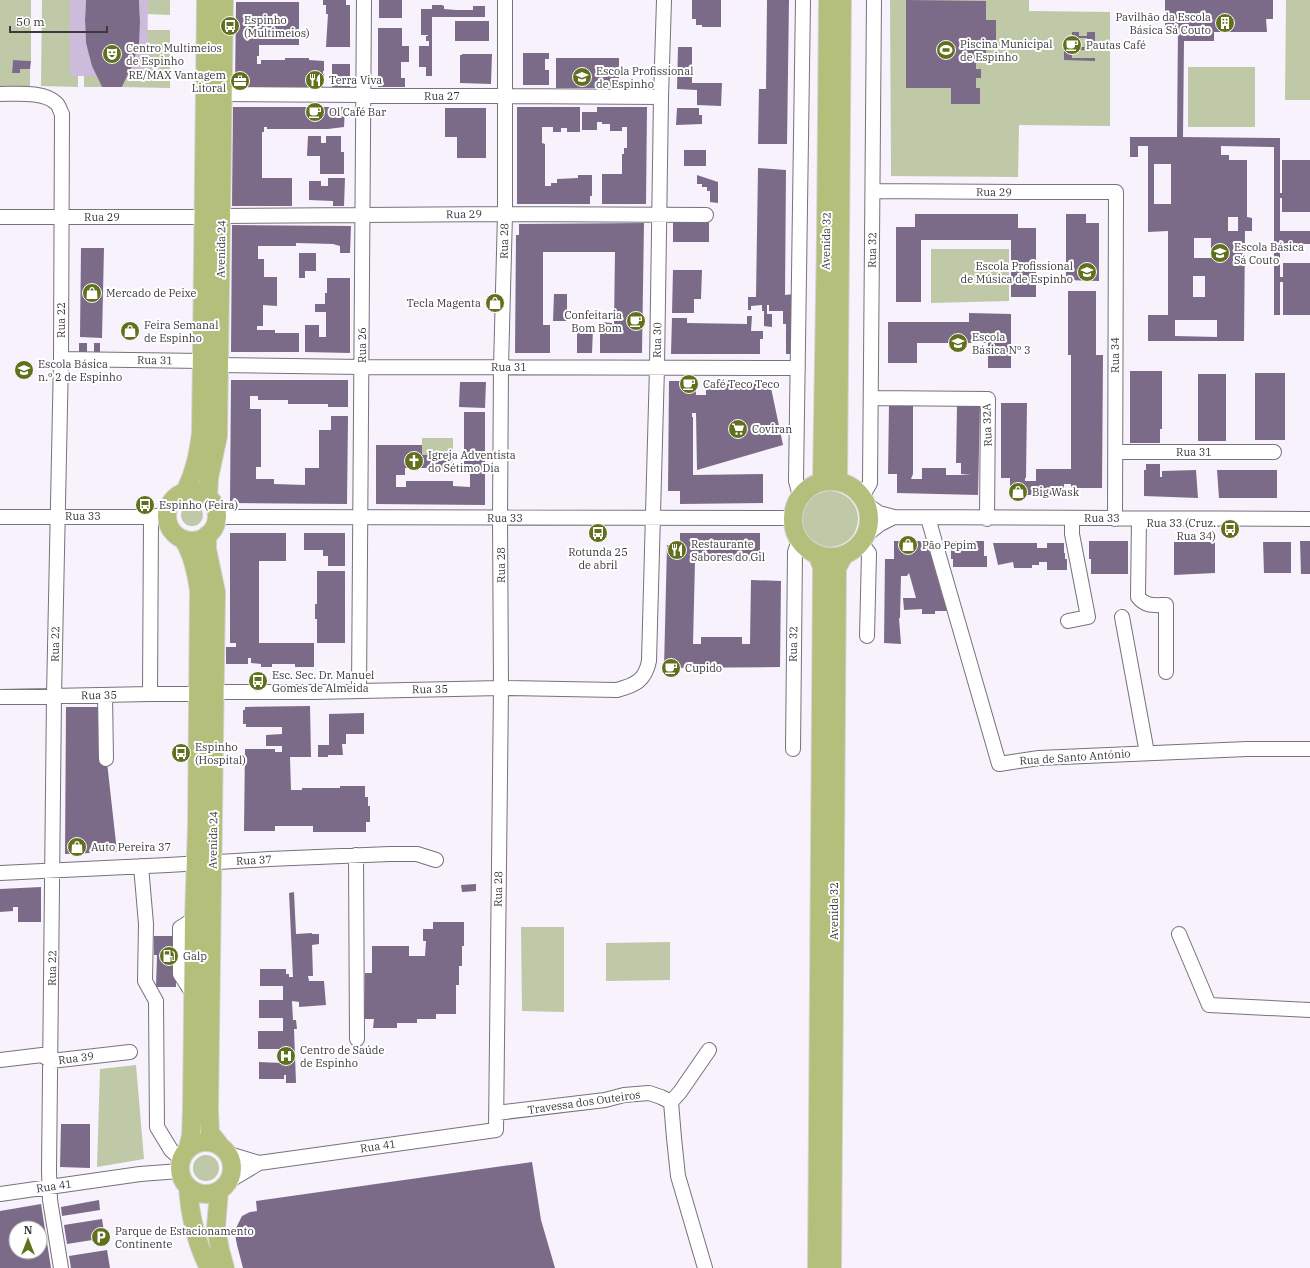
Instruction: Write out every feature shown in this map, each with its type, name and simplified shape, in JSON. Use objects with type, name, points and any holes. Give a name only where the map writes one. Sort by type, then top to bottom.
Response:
[{"type":"main road","name":"Avenida 24","points":[[206,0],[201,433],[198,458],[193,475],[185,492],[172,500],[168,507],[159,516],[168,522],[171,530],[183,539],[190,551],[199,590],[206,693],[204,863],[210,1132],[224,1149],[232,1167],[232,1174],[224,1186],[216,1227],[225,1268]]},
{"type":"main road","name":"Avenida 24","points":[[217,517],[214,504],[208,497],[209,478],[218,436],[224,0]]},
{"type":"main road","name":"Avenida 32","points":[[828,0],[826,229],[830,482]]},
{"type":"main road","name":"Avenida 32","points":[[830,482],[842,0]]},
{"type":"main road","points":[[830,482],[847,484],[856,490],[864,501],[869,514],[869,526],[863,539],[853,550],[844,555],[835,557],[826,557],[807,549],[799,540],[795,531],[793,518],[800,496],[806,490],[814,485],[830,482]]},
{"type":"main road","points":[[185,492],[193,491],[208,497]]},
{"type":"main road","points":[[183,539],[200,539],[207,535],[213,528],[217,517]]},
{"type":"main road","name":"Avenida 24","points":[[206,693],[216,592],[207,549],[207,535]]},
{"type":"main road","name":"Avenida 32","points":[[817,554],[822,567],[817,1268]]},
{"type":"main road","name":"Avenida 32","points":[[832,1268],[837,568],[844,555]]},
{"type":"main road","name":"Avenida 24","points":[[183,1159],[190,1136],[192,1108],[194,919],[204,863]]},
{"type":"main road","points":[[224,1149],[205,1141],[199,1142],[183,1159],[181,1177],[188,1187],[198,1193],[206,1194],[224,1186]]},
{"type":"main road","points":[[188,1187],[189,1204],[195,1230],[203,1256],[209,1268]]},
{"type":"street","name":"Rua 26","points":[[359,691],[364,0]]},
{"type":"street","name":"Rua 28","points":[[496,1130],[501,688],[500,518],[505,0]]},
{"type":"street","name":"Rua 30","points":[[641,679],[647,669],[649,660],[657,367],[664,0]]},
{"type":"street","points":[[800,496],[796,481],[802,0]]},
{"type":"street","name":"Rua 32","points":[[864,501],[870,483],[874,0]]},
{"type":"street","name":"Rua 22","points":[[0,94],[46,96],[56,103],[62,114],[61,359],[54,696],[53,870],[47,1058],[50,1200],[61,1268]]},
{"type":"street","name":"Rua 27","points":[[223,94],[661,97]]},
{"type":"street","name":"Rua 29","points":[[873,191],[1116,192]]},
{"type":"street","name":"Rua 34","points":[[1115,519],[1116,192]]},
{"type":"street","name":"Rua 29","points":[[221,216],[504,214],[706,215]]},
{"type":"street","name":"Rua 29","points":[[0,218],[203,217]]},
{"type":"street","name":"Rua 31","points":[[61,359],[202,361]]},
{"type":"street","name":"Rua 31","points":[[219,365],[362,367],[798,368]]},
{"type":"street","name":"Rua 32A","points":[[871,398],[988,399],[987,519]]},
{"type":"street","name":"Rua 31","points":[[1115,452],[1274,452]]},
{"type":"street","name":"Rua 33","points":[[864,501],[879,512],[894,518],[1310,519]]},
{"type":"street","points":[[150,694],[159,516]]},
{"type":"street","name":"Rua 33","points":[[0,517],[159,516]]},
{"type":"street","name":"Rua 33","points":[[217,517],[793,518]]},
{"type":"street","name":"Rua 33","points":[[863,539],[880,524],[894,518]]},
{"type":"street","name":"Rua de Santo António","points":[[928,518],[999,764],[1039,758],[1247,748],[1310,748]]},
{"type":"street","points":[[1068,621],[1088,617],[1072,534],[1072,518]]},
{"type":"street","points":[[1139,519],[1138,597],[1142,602],[1150,605],[1166,606],[1166,672]]},
{"type":"street","points":[[863,539],[869,553],[867,636]]},
{"type":"street","name":"Rua 32","points":[[792,748],[795,552],[799,540]]},
{"type":"street","points":[[1122,617],[1147,753]]},
{"type":"street","name":"Rua 35","points":[[0,697],[501,688],[617,690],[632,686],[641,679]]},
{"type":"street","points":[[105,695],[106,759]]},
{"type":"street","name":"Rua 37","points":[[0,873],[356,855],[417,854],[436,860]]},
{"type":"street","points":[[356,855],[357,1039]]},
{"type":"street","points":[[141,866],[146,924],[145,981],[156,1001],[157,1127],[171,1150],[183,1159]]},
{"type":"street","points":[[1179,934],[1209,1005],[1310,1010]]},
{"type":"street","points":[[705,1268],[678,1176],[671,1102],[680,1092],[709,1050]]},
{"type":"street","name":"Rua 39","points":[[0,1060],[130,1052]]},
{"type":"street","name":"Travessa dos Outeiros","points":[[496,1112],[605,1100],[630,1094],[649,1093],[671,1102]]},
{"type":"street","name":"Rua 41","points":[[224,1186],[259,1163],[496,1130]]},
{"type":"street","name":"Rua 41","points":[[224,1149],[259,1163]]},
{"type":"street","name":"Rua 41","points":[[0,1194],[140,1174],[183,1159]]},
{"type":"green space","points":[[0,0],[31,0],[31,61],[13,60],[12,73],[20,73],[20,69],[30,69],[30,86],[0,86]]},
{"type":"green space","points":[[42,0],[70,0],[70,76],[78,76],[78,87],[41,86]]},
{"type":"green space","points":[[148,0],[170,0],[170,15],[147,14]]},
{"type":"green space","points":[[890,0],[1029,0],[1029,11],[1110,12],[1110,126],[1019,125],[1018,177],[891,176]]},
{"type":"green space","points":[[1286,0],[1310,0],[1310,100],[1285,100]]},
{"type":"green space","points":[[147,30],[170,30],[170,88],[122,87],[127,77],[147,77]]},
{"type":"green space","points":[[1188,67],[1255,67],[1255,127],[1188,127]]},
{"type":"green space","points":[[84,76],[97,76],[102,87],[84,87]]},
{"type":"green space","points":[[931,249],[1009,249],[1009,301],[931,303]]},
{"type":"green space","points":[[422,438],[453,438],[453,455],[422,455]]},
{"type":"green space","points":[[824,491],[836,491],[846,495],[854,503],[858,513],[858,525],[854,535],[846,543],[836,547],[824,547],[814,543],[806,535],[802,525],[802,513],[806,503],[814,495]]},
{"type":"green space","points":[[192,504],[200,507],[203,515],[200,523],[192,526],[184,523],[181,515],[184,507]]},
{"type":"green space","points":[[521,927],[564,927],[564,1012],[522,1011]]},
{"type":"green space","points":[[670,942],[670,980],[606,981],[606,943]]},
{"type":"green space","points":[[136,1065],[144,1159],[97,1167],[100,1069]]},
{"type":"green space","points":[[206,1155],[215,1159],[219,1168],[215,1177],[206,1181],[197,1177],[193,1168],[197,1159]]},
{"type":"shaded area","points":[[70,0],[86,0],[86,43],[97,76],[70,76]]},
{"type":"shaded area","points":[[139,0],[148,0],[147,77],[127,77],[137,49],[140,20]]},
{"type":"building","name":"Centro Multimeios de Espinho","points":[[86,0],[139,0],[139,43],[132,66],[122,87],[102,87],[92,66],[86,43]]},
{"type":"building","points":[[323,0],[346,0],[346,5],[350,5],[350,47],[326,47],[328,14],[326,14],[326,5],[323,5]]},
{"type":"building","points":[[379,0],[402,0],[402,18],[379,18]]},
{"type":"building","points":[[692,0],[721,0],[721,27],[702,27],[702,25],[696,25],[696,19],[692,19]]},
{"type":"building","points":[[767,0],[789,0],[787,144],[758,144],[759,89],[766,89]]},
{"type":"building","name":"Piscina Municipal de Espinho","points":[[906,0],[986,1],[986,20],[996,20],[996,40],[986,40],[986,60],[976,60],[976,69],[981,69],[981,78],[976,78],[976,88],[980,88],[980,104],[951,104],[951,88],[906,88]]},
{"type":"building","points":[[1165,0],[1273,0],[1273,19],[1266,19],[1267,32],[1214,32],[1214,41],[1184,41],[1183,137],[1280,138],[1280,193],[1282,193],[1282,160],[1310,160],[1310,212],[1282,212],[1282,198],[1280,198],[1280,231],[1310,231],[1310,244],[1280,244],[1280,277],[1283,277],[1283,263],[1310,263],[1310,315],[1283,315],[1283,282],[1280,282],[1280,315],[1274,315],[1274,147],[1221,146],[1221,155],[1229,155],[1229,160],[1247,160],[1247,217],[1252,218],[1252,231],[1245,231],[1244,341],[1148,341],[1148,315],[1168,315],[1168,231],[1148,232],[1148,146],[1138,146],[1138,157],[1130,157],[1130,137],[1177,137],[1178,26],[1170,26],[1170,29],[1167,30],[1165,28]],"holes":[[[1154,164],[1171,164],[1171,204],[1154,204]],[[1228,217],[1238,217],[1238,231],[1228,231]],[[1194,238],[1211,238],[1211,258],[1194,258]],[[1193,276],[1205,276],[1205,297],[1193,297]],[[1175,320],[1217,320],[1217,337],[1175,336]]]},
{"type":"building","points":[[236,2],[299,2],[299,45],[259,45],[257,64],[261,64],[261,60],[285,60],[285,58],[309,58],[309,60],[324,61],[323,87],[235,87]]},
{"type":"building","points":[[432,5],[442,5],[444,6],[444,9],[456,10],[473,10],[473,6],[485,6],[485,17],[432,17],[432,76],[426,76],[426,67],[419,67],[419,46],[429,46],[429,41],[426,41],[426,36],[428,35],[421,35],[421,9],[432,9]]},
{"type":"building","points":[[455,21],[489,21],[489,41],[455,41]]},
{"type":"building","points":[[378,28],[402,28],[402,46],[409,46],[409,62],[401,62],[401,78],[405,78],[405,87],[378,87]]},
{"type":"building","name":"Pautas Café","points":[[1072,32],[1079,32],[1079,36],[1087,36],[1087,32],[1095,32],[1095,50],[1072,50],[1072,58],[1095,58],[1095,61],[1064,60],[1064,43],[1072,43]],"holes":[[[1079,38],[1087,38],[1087,47],[1079,47]]]},
{"type":"building","points":[[678,47],[692,47],[692,83],[722,83],[721,106],[697,105],[697,90],[677,89]]},
{"type":"building","points":[[523,53],[549,53],[549,59],[545,59],[545,70],[549,70],[549,85],[523,85]]},
{"type":"building","points":[[492,54],[491,84],[460,83],[460,55]]},
{"type":"building","points":[[556,58],[619,58],[619,88],[556,88]]},
{"type":"building","points":[[13,60],[31,61],[30,69],[20,69],[20,73],[12,73]]},
{"type":"building","points":[[332,64],[350,64],[350,87],[332,87]]},
{"type":"building","points":[[233,107],[345,107],[344,127],[328,129],[267,129],[267,127],[264,127],[264,132],[262,132],[262,178],[292,178],[292,206],[232,206]]},
{"type":"building","points":[[517,107],[580,107],[580,132],[567,132],[567,128],[561,128],[561,132],[553,132],[553,127],[542,127],[542,143],[545,144],[545,186],[551,186],[551,183],[557,183],[557,179],[578,178],[578,175],[592,175],[592,196],[590,196],[590,204],[517,204]]},
{"type":"building","points":[[597,107],[647,107],[646,204],[602,204],[602,174],[622,174],[622,154],[624,154],[624,148],[627,148],[627,127],[622,127],[622,131],[610,131],[610,124],[602,124],[602,122],[597,122],[597,130],[582,130],[582,112],[597,112]]},
{"type":"building","points":[[445,108],[486,108],[486,158],[457,158],[457,137],[445,137]]},
{"type":"building","points":[[677,108],[699,108],[699,115],[702,115],[702,124],[676,125]]},
{"type":"building","points":[[308,136],[321,136],[321,143],[326,143],[326,136],[341,136],[341,152],[344,152],[344,174],[320,174],[320,156],[307,156]]},
{"type":"building","points":[[684,150],[706,150],[706,166],[684,166]]},
{"type":"building","points":[[758,168],[786,170],[785,295],[794,294],[794,303],[791,303],[791,311],[794,311],[793,354],[786,354],[786,324],[783,324],[783,311],[769,311],[769,305],[767,305],[767,314],[772,314],[772,327],[764,326],[764,311],[762,311],[762,305],[751,306],[751,310],[748,310],[748,297],[756,297]]},
{"type":"building","points":[[697,175],[718,182],[718,203],[710,202],[710,191],[707,191],[707,187],[702,187],[702,184],[697,184]]},
{"type":"building","points":[[328,178],[345,178],[344,206],[333,206],[333,201],[309,200],[309,181],[321,181],[321,186],[328,186]]},
{"type":"building","points":[[915,214],[1018,214],[1018,228],[1036,228],[1036,297],[1011,297],[1011,240],[921,240],[921,302],[896,302],[896,227],[915,227]]},
{"type":"building","points":[[1066,214],[1086,214],[1086,223],[1099,223],[1099,281],[1066,280]]},
{"type":"building","points":[[673,222],[709,222],[709,242],[673,242]]},
{"type":"building","points":[[644,223],[642,353],[600,353],[600,322],[614,324],[615,252],[543,252],[543,325],[550,325],[550,353],[515,353],[516,235],[519,235],[519,224]]},
{"type":"building","points":[[232,225],[351,226],[350,253],[340,253],[340,246],[333,244],[296,243],[296,246],[258,246],[258,259],[264,259],[264,277],[277,277],[277,306],[263,305],[263,326],[257,326],[257,330],[275,330],[275,333],[299,333],[299,352],[231,352]]},
{"type":"building","name":"Mercado de Peixe","points":[[81,248],[104,248],[102,338],[80,337]]},
{"type":"building","points":[[299,253],[316,253],[316,271],[305,271],[305,278],[299,278]]},
{"type":"building","points":[[673,270],[702,270],[701,299],[694,299],[694,313],[672,313]]},
{"type":"building","points":[[327,278],[350,278],[350,353],[305,352],[305,325],[319,325],[319,337],[326,337],[326,312],[315,312],[315,304],[325,304]]},
{"type":"building","points":[[1068,291],[1096,291],[1096,355],[1103,355],[1102,488],[1071,488],[1071,484],[1064,484],[1064,495],[1010,495],[1010,478],[1001,478],[1001,403],[1027,403],[1025,481],[1036,481],[1036,469],[1071,469],[1071,355],[1068,355]]},
{"type":"building","points":[[554,294],[567,294],[567,321],[553,321]]},
{"type":"building","points":[[969,313],[1011,314],[1011,368],[988,368],[988,343],[917,343],[917,363],[888,363],[888,322],[969,322]]},
{"type":"building","points":[[747,316],[752,316],[751,331],[763,331],[763,339],[760,339],[760,354],[671,354],[672,318],[687,318],[687,323],[747,324]]},
{"type":"building","points":[[577,329],[593,329],[592,353],[577,353]]},
{"type":"building","points":[[79,343],[87,343],[87,354],[79,354]]},
{"type":"building","points":[[94,343],[100,343],[100,355],[94,355]]},
{"type":"building","points":[[1130,371],[1162,371],[1162,429],[1160,429],[1160,443],[1130,443]]},
{"type":"building","points":[[1255,373],[1285,373],[1285,440],[1255,440]]},
{"type":"building","points":[[1198,374],[1226,374],[1226,441],[1198,441]]},
{"type":"building","points":[[231,380],[348,380],[348,407],[328,407],[328,404],[288,404],[288,400],[258,400],[258,396],[250,396],[250,409],[261,409],[261,467],[256,467],[256,479],[274,479],[274,484],[305,485],[305,468],[319,468],[319,430],[331,430],[331,416],[348,416],[347,504],[230,503]]},
{"type":"building","points":[[669,381],[695,381],[696,395],[706,395],[706,383],[770,383],[783,445],[697,470],[696,413],[692,413],[693,475],[763,474],[763,503],[680,504],[680,491],[668,491]]},
{"type":"building","points":[[460,382],[486,382],[485,408],[459,407]]},
{"type":"building","points":[[889,404],[913,405],[913,474],[911,479],[922,479],[922,468],[946,468],[946,475],[971,475],[961,474],[961,463],[956,463],[957,405],[980,406],[978,495],[897,493],[897,474],[888,474]]},
{"type":"building","points":[[464,412],[485,412],[485,505],[376,504],[376,445],[422,445],[422,455],[453,455],[453,470],[442,470],[442,468],[405,468],[405,475],[396,475],[396,487],[406,487],[406,481],[453,481],[453,486],[470,487],[470,473],[464,473]]},
{"type":"building","points":[[1146,464],[1160,464],[1160,477],[1162,477],[1162,471],[1196,470],[1198,498],[1144,496],[1144,470],[1146,470]]},
{"type":"building","points":[[1217,470],[1277,470],[1277,498],[1219,498]]},
{"type":"building","points":[[230,533],[286,533],[286,561],[259,561],[259,643],[314,643],[314,667],[295,667],[295,664],[272,664],[272,667],[261,667],[261,664],[251,663],[251,658],[248,658],[248,664],[226,664],[226,647],[236,647],[236,643],[230,643]]},
{"type":"building","points":[[304,533],[345,533],[345,566],[328,566],[328,556],[323,556],[323,550],[304,550]]},
{"type":"building","points":[[680,533],[760,533],[760,561],[695,561],[693,644],[701,644],[701,637],[742,637],[742,644],[750,644],[751,580],[781,581],[780,667],[664,668],[667,545],[680,545]]},
{"type":"building","points":[[894,541],[927,541],[943,598],[950,598],[950,611],[935,611],[935,614],[922,614],[922,609],[904,610],[903,598],[916,598],[909,573],[907,576],[901,576],[899,618],[901,644],[884,643],[885,559],[894,559]]},
{"type":"building","points":[[951,541],[984,541],[984,556],[987,556],[987,567],[953,567],[953,559],[951,559]]},
{"type":"building","points":[[1089,541],[1128,541],[1128,574],[1091,574]]},
{"type":"building","points":[[1300,541],[1310,541],[1310,574],[1301,574]]},
{"type":"building","points":[[1174,542],[1215,542],[1215,573],[1174,575]]},
{"type":"building","points":[[1263,542],[1291,542],[1291,573],[1264,573]]},
{"type":"building","points":[[993,543],[1037,543],[1037,548],[1047,548],[1047,543],[1064,543],[1065,559],[1067,559],[1067,570],[1047,570],[1047,562],[1039,562],[1039,565],[1032,565],[1032,568],[1014,568],[1013,562],[998,565]]},
{"type":"building","points":[[317,571],[345,571],[345,643],[317,643],[317,619],[315,619],[315,604],[317,604]]},
{"type":"building","points":[[310,706],[311,757],[290,757],[291,790],[302,790],[302,788],[340,788],[340,786],[365,786],[365,797],[368,797],[368,806],[370,806],[370,822],[366,822],[366,832],[313,832],[313,826],[275,826],[275,831],[244,831],[245,749],[275,749],[275,752],[282,752],[282,746],[266,746],[266,735],[282,734],[282,727],[246,727],[246,724],[243,724],[243,710],[245,710],[245,707]]},
{"type":"building","points":[[66,707],[99,707],[99,763],[107,762],[117,852],[65,854]]},
{"type":"building","points":[[364,713],[364,734],[346,734],[346,744],[342,744],[343,755],[318,757],[318,745],[329,745],[329,714]]},
{"type":"building","points":[[476,884],[476,891],[462,892],[461,885]]},
{"type":"building","points":[[41,887],[41,922],[18,922],[18,907],[13,907],[13,911],[0,912],[0,889]]},
{"type":"building","points":[[294,892],[296,934],[319,934],[319,944],[312,945],[313,976],[308,976],[309,981],[324,981],[326,1005],[299,1007],[299,1002],[292,1001],[293,1020],[296,1020],[297,1029],[294,1029],[296,1083],[286,1083],[286,1075],[284,1075],[284,1079],[259,1079],[259,1062],[282,1063],[283,1049],[258,1049],[258,1031],[283,1031],[283,1018],[259,1018],[259,1000],[283,1000],[283,986],[260,986],[260,969],[286,969],[286,974],[289,974],[289,977],[293,977],[289,893]]},
{"type":"building","points":[[433,922],[464,922],[462,966],[459,966],[459,985],[456,985],[456,1014],[436,1014],[436,1019],[417,1019],[417,1023],[397,1023],[397,1028],[373,1028],[374,1019],[364,1019],[365,973],[372,973],[372,946],[409,946],[409,956],[425,956],[426,941],[423,941],[423,929],[433,929]]},
{"type":"building","points":[[154,936],[184,936],[176,967],[176,987],[156,987],[157,955],[154,955]]},
{"type":"building","points":[[61,1124],[90,1124],[90,1168],[60,1167]]},
{"type":"building","points":[[532,1162],[541,1220],[555,1268],[243,1268],[235,1234],[236,1228],[242,1216],[250,1212],[257,1211],[256,1201]]},
{"type":"building","points":[[99,1200],[100,1210],[62,1216],[61,1207]]},
{"type":"building","points":[[41,1204],[44,1220],[8,1220],[8,1260],[48,1260],[48,1249],[51,1268],[0,1268],[0,1211]]},
{"type":"building","points":[[102,1219],[105,1238],[67,1244],[64,1225]]},
{"type":"building","points":[[107,1250],[110,1268],[71,1268],[69,1256]]},
{"type":"place","name":"Pavilhão da Escola Básica Sá Couto","points":[[1225,23]]},
{"type":"place","name":"Espinho (Multimeios)","points":[[230,26]]},
{"type":"place","name":"Pautas Café","points":[[1072,45]]},
{"type":"place","name":"Piscina Municipal de Espinho","points":[[946,50]]},
{"type":"place","name":"Centro Multimeios de Espinho","points":[[112,54]]},
{"type":"place","name":"Escola Profissional de Espinho","points":[[582,77]]},
{"type":"place","name":"Terra Viva","points":[[315,80]]},
{"type":"place","name":"RE/MAX Vantagem Litoral","points":[[240,81]]},
{"type":"place","name":"Ol Café Bar","points":[[315,112]]},
{"type":"place","name":"Escola Básica Sá Couto","points":[[1220,253]]},
{"type":"place","name":"Escola Profissional de Música de Espinho","points":[[1087,272]]},
{"type":"place","name":"Mercado de Peixe","points":[[92,293]]},
{"type":"place","name":"Tecla Magenta","points":[[495,303]]},
{"type":"place","name":"Confeitaria Bom Bom","points":[[636,321]]},
{"type":"place","name":"Feira Semanal de Espinho","points":[[130,331]]},
{"type":"place","name":"Escola Básica Nº 3","points":[[958,343]]},
{"type":"place","name":"Escola Básica n.º 2 de Espinho","points":[[24,370]]},
{"type":"place","name":"Café Teco Teco","points":[[689,384]]},
{"type":"place","name":"Coviran","points":[[738,429]]},
{"type":"place","name":"Igreja Adventista do Sétimo Dia","points":[[414,461]]},
{"type":"place","name":"Big Wask","points":[[1018,492]]},
{"type":"place","name":"Espinho (Feira)","points":[[145,505]]},
{"type":"place","name":"Rua 33 (Cruz. Rua 34)","points":[[1230,529]]},
{"type":"place","name":"Rotunda 25 de abril","points":[[598,533]]},
{"type":"place","name":"Pão Pepim","points":[[908,545]]},
{"type":"place","name":"Restaurante Sabores do Gil","points":[[677,550]]},
{"type":"place","name":"Cupido","points":[[671,668]]},
{"type":"place","name":"Esc. Sec. Dr. Manuel Gomes de Almeida","points":[[258,681]]},
{"type":"place","name":"Espinho (Hospital)","points":[[181,753]]},
{"type":"place","name":"Auto Pereira 37","points":[[77,847]]},
{"type":"place","name":"Galp","points":[[169,956]]},
{"type":"place","name":"Centro de Saúde de Espinho","points":[[286,1056]]},
{"type":"place","name":"Parque de Estacionamento Continente","points":[[101,1237]]}]
